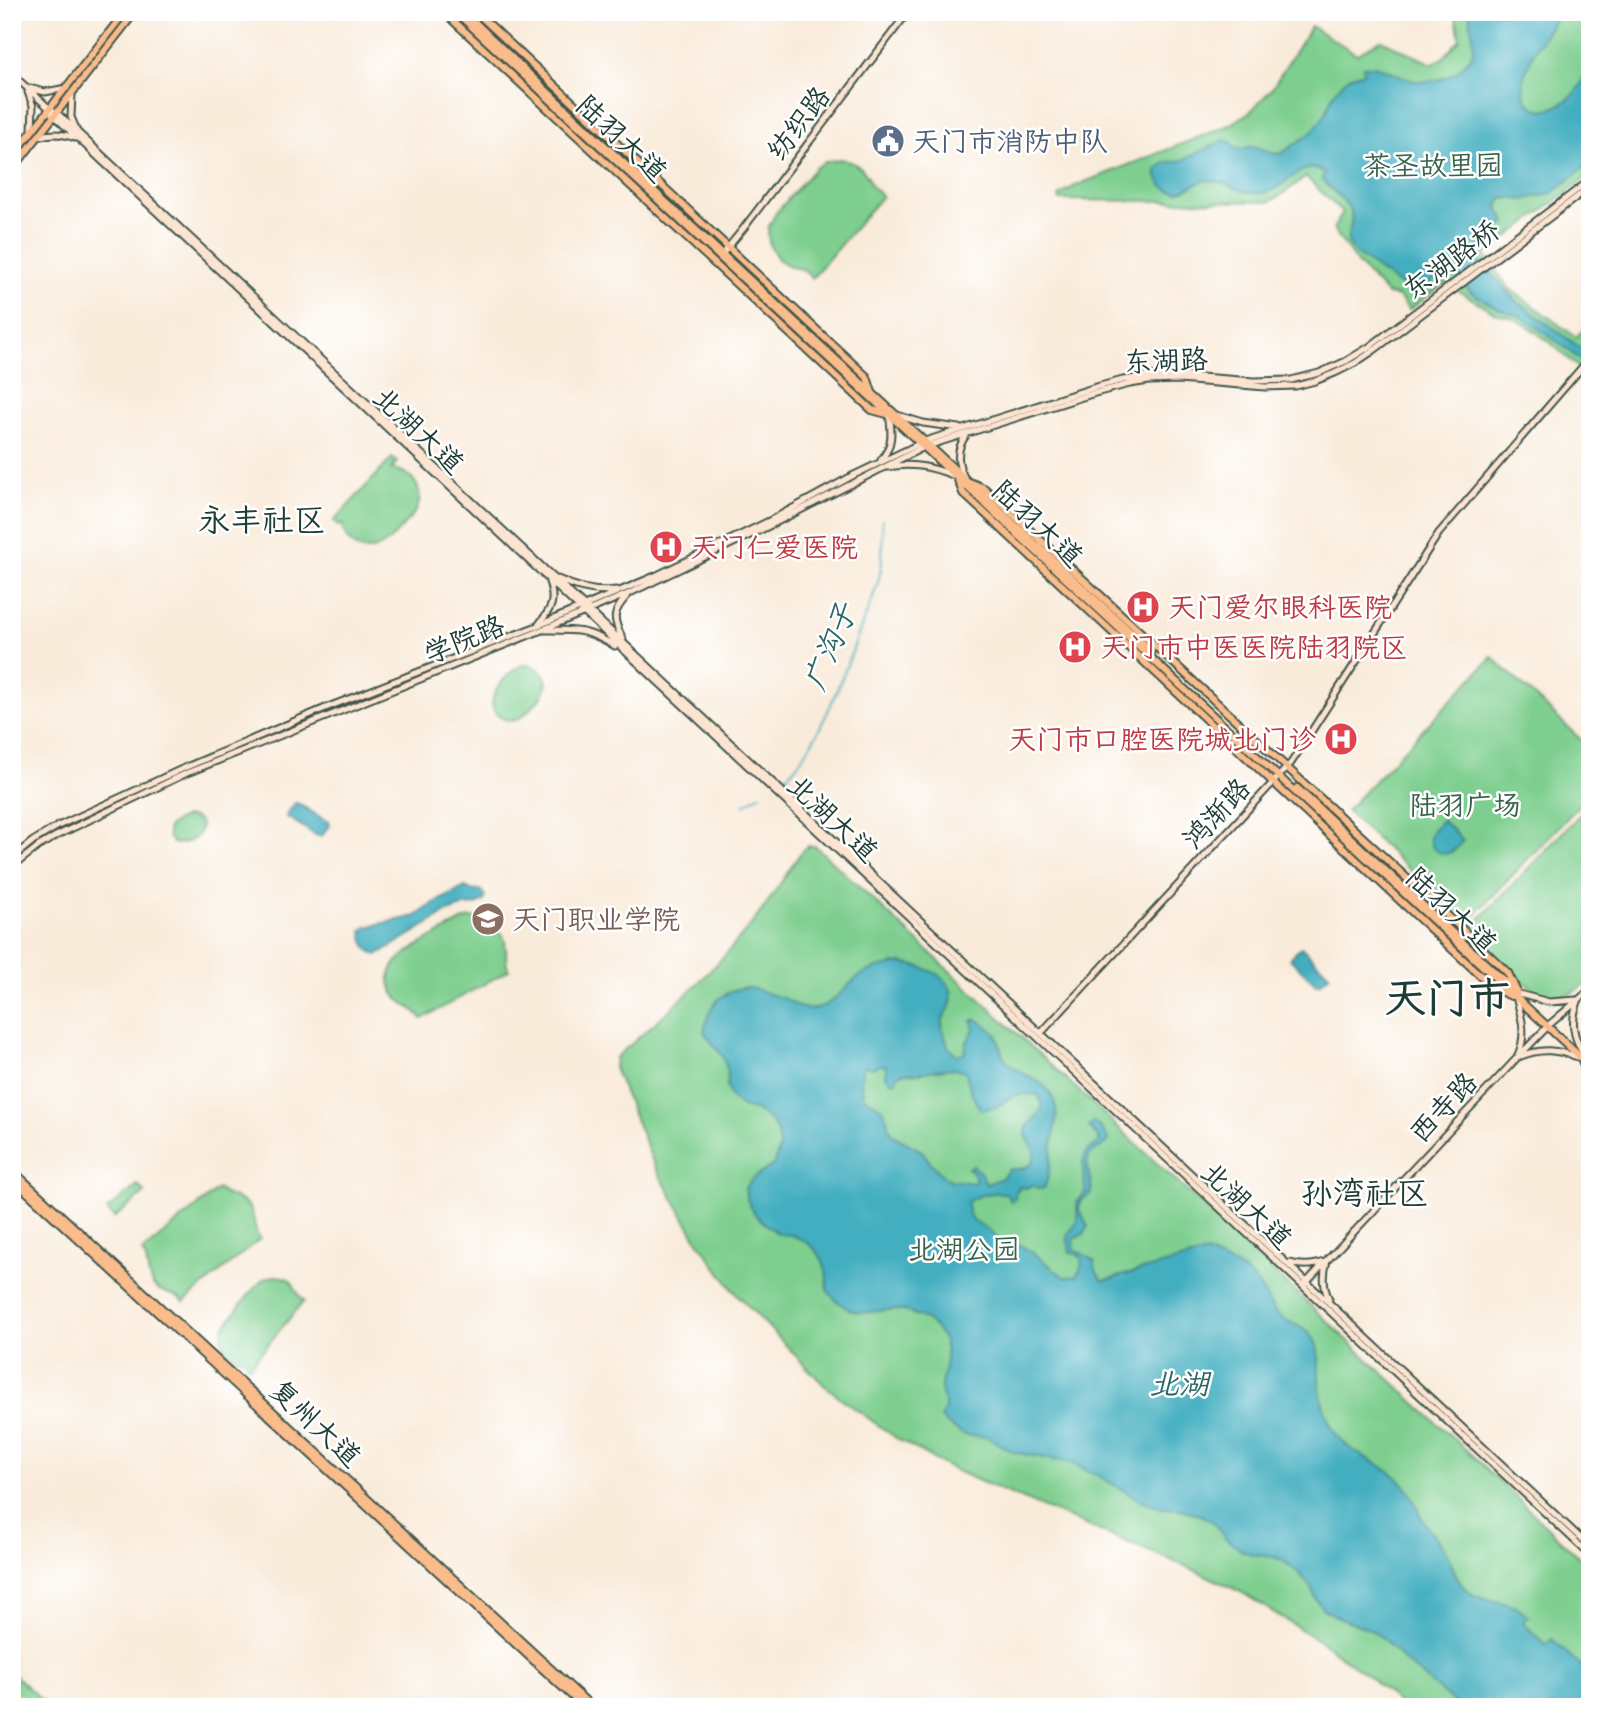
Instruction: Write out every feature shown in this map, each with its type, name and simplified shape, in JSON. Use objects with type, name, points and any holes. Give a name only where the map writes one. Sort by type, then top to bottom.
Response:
[{"type":"main road","points":[[12,170],[55,115],[125,12]]},
{"type":"main road","points":[[12,157],[135,12]]},
{"type":"main road","points":[[444,12],[718,258],[872,410],[923,424],[967,430],[960,446],[958,461],[966,480],[984,488],[1508,974],[1517,996],[1524,1037],[1516,1059]]},
{"type":"main road","name":"陆羽大道","points":[[456,12],[718,258],[966,480],[1278,777],[1586,1058],[1590,1066]]},
{"type":"main road","name":"陆羽大道","points":[[464,12],[718,258]]},
{"type":"main road","points":[[476,12],[867,377],[873,394]]},
{"type":"main road","name":"纺织路","points":[[718,258],[908,12]]},
{"type":"main road","name":"北湖大道","points":[[12,74],[1305,1284],[1590,1555]]},
{"type":"main road","points":[[25,86],[44,92],[70,90]]},
{"type":"main road","points":[[25,86],[33,106],[31,132]]},
{"type":"main road","points":[[70,90],[71,117],[81,139]]},
{"type":"main road","points":[[38,137],[51,133],[81,139]]},
{"type":"main road","points":[[1522,235],[1590,180]]},
{"type":"main road","points":[[1522,235],[1590,187]]},
{"type":"main road","name":"东湖路桥","points":[[1408,321],[1522,235]]},
{"type":"main road","name":"东湖路","points":[[925,444],[1139,382],[1179,380],[1265,387],[1304,384],[1355,363],[1408,321]]},
{"type":"main road","name":"鸿渐路","points":[[1039,1035],[1287,767],[1439,533],[1590,358]]},
{"type":"main road","points":[[879,466],[890,446],[892,415]]},
{"type":"main road","name":"陆羽大道","points":[[925,444],[957,478],[963,493],[1412,895],[1517,996]]},
{"type":"main road","name":"学院路","points":[[12,867],[56,836],[187,774],[628,590],[925,444]]},
{"type":"main road","points":[[879,466],[919,465],[957,478]]},
{"type":"main road","points":[[626,649],[587,632],[539,628],[553,601],[550,578],[594,590],[628,590]]},
{"type":"main road","points":[[626,649],[615,614],[628,590]]},
{"type":"main road","name":"学院路","points":[[12,858],[33,841],[58,827],[184,768],[335,704],[539,628]]},
{"type":"main road","points":[[1278,777],[1301,780]]},
{"type":"main road","points":[[1278,777],[1293,800],[1495,989],[1549,1002],[1579,999],[1573,1029],[1586,1058],[1587,1074],[1590,1076]]},
{"type":"main road","points":[[1408,879],[1412,895]]},
{"type":"main road","points":[[1423,923],[1447,934]]},
{"type":"main road","name":"西寺路","points":[[1305,1284],[1516,1059],[1549,1025],[1590,990]]},
{"type":"main road","name":"北湖大道","points":[[1039,1035],[1590,1547]]},
{"type":"main road","points":[[1516,1059],[1530,1052],[1550,1050],[1586,1058]]},
{"type":"main road","name":"复州大道","points":[[12,1170],[592,1707]]},
{"type":"main road","name":"复州大道","points":[[12,1178],[584,1707]]},
{"type":"main road","points":[[1284,1260],[1305,1266],[1327,1261],[1324,1281],[1327,1297],[1332,1305]]},
{"type":"main road","points":[[1577,1707],[1590,1693]]},
{"type":"green space","name":"茶圣故里园","points":[[1450,12],[1590,12],[1590,175],[1484,255],[1510,289],[1576,337],[1582,331],[1590,336],[1590,378],[1530,328],[1513,318],[1496,313],[1445,283],[1409,310],[1399,297],[1387,294],[1357,263],[1333,229],[1343,213],[1306,177],[1269,202],[1060,200],[1059,196],[1075,186],[1230,125],[1250,112],[1271,90],[1311,26],[1357,54],[1381,40],[1432,64],[1443,58],[1460,39],[1456,17]]},
{"type":"green space","points":[[840,159],[861,168],[872,187],[882,196],[812,278],[802,269],[791,267],[778,259],[770,246],[769,226],[776,213],[816,167]]},
{"type":"green space","points":[[392,458],[397,462],[391,469],[406,473],[416,483],[419,503],[416,511],[389,540],[373,550],[364,550],[349,542],[342,523],[338,526],[334,521]]},
{"type":"green space","name":"陆羽广场","points":[[1492,657],[1590,748],[1590,794],[1467,923],[1346,811]]},
{"type":"green space","points":[[522,665],[538,669],[545,677],[546,687],[541,697],[524,714],[512,721],[500,717],[492,704],[503,681]]},
{"type":"green space","points":[[1590,804],[1590,981],[1566,995],[1547,996],[1520,978],[1469,930]]},
{"type":"green space","points":[[185,817],[199,821],[200,831],[190,841],[173,843],[168,837],[168,828]]},
{"type":"green space","name":"北湖公园","points":[[808,846],[815,846],[1590,1568],[1590,1707],[1403,1707],[1371,1678],[1323,1643],[1241,1592],[1197,1571],[972,1478],[896,1438],[824,1385],[733,1290],[698,1241],[656,1169],[614,1068],[615,1058],[670,1010],[738,941]]},
{"type":"green space","points":[[471,918],[490,923],[503,935],[509,970],[422,1019],[394,993],[390,983],[393,967],[412,949]]},
{"type":"green space","points":[[138,1185],[145,1193],[114,1218],[107,1210]]},
{"type":"green space","points":[[218,1189],[248,1206],[260,1239],[184,1302],[153,1285],[142,1252]]},
{"type":"green space","points":[[274,1276],[291,1281],[304,1301],[249,1367],[245,1363],[247,1359],[236,1357],[224,1347],[223,1331],[255,1288],[264,1279]]},
{"type":"green space","points":[[12,1673],[49,1707],[12,1707]]},
{"type":"water","name":"茶圣故里园","points":[[1470,12],[1560,12],[1539,44],[1526,71],[1525,97],[1528,103],[1537,108],[1552,108],[1566,101],[1581,84],[1590,64],[1590,163],[1553,193],[1522,200],[1502,199],[1498,206],[1506,222],[1475,255],[1513,298],[1590,355],[1590,368],[1520,316],[1499,309],[1470,292],[1452,271],[1411,293],[1359,256],[1352,249],[1348,238],[1352,216],[1350,210],[1323,181],[1325,173],[1317,169],[1302,171],[1274,189],[1258,193],[1208,180],[1181,191],[1172,191],[1163,186],[1158,178],[1156,171],[1163,164],[1183,160],[1224,140],[1231,142],[1235,148],[1254,146],[1275,154],[1282,153],[1311,133],[1325,115],[1332,96],[1351,76],[1364,72],[1363,66],[1383,69],[1418,82],[1450,76],[1465,64],[1472,53],[1474,40]]},
{"type":"water","points":[[295,803],[328,822],[329,825],[322,836],[317,836],[287,817]]},
{"type":"water","points":[[1442,820],[1463,840],[1455,850],[1446,853],[1438,852],[1430,842],[1432,832]]},
{"type":"water","points":[[465,887],[473,891],[481,890],[485,896],[484,901],[448,912],[377,955],[366,946],[362,931],[366,927],[416,916]]},
{"type":"water","points":[[1301,947],[1330,975],[1319,984],[1290,959]]},
{"type":"water","name":"北湖","points":[[901,963],[928,970],[949,985],[951,1003],[942,1023],[949,1049],[958,1055],[965,1053],[966,1044],[974,1029],[972,1021],[976,1019],[995,1033],[1003,1055],[1011,1065],[1043,1085],[1054,1101],[1056,1125],[1049,1175],[1044,1188],[1032,1185],[1020,1187],[1015,1193],[1015,1199],[1011,1201],[1006,1193],[976,1197],[967,1202],[971,1218],[1004,1245],[1016,1243],[1034,1253],[1064,1277],[1077,1276],[1082,1259],[1070,1252],[1067,1236],[1077,1222],[1077,1201],[1085,1193],[1085,1156],[1100,1140],[1089,1127],[1093,1122],[1101,1128],[1109,1140],[1088,1159],[1091,1191],[1080,1201],[1079,1210],[1088,1226],[1084,1234],[1073,1239],[1075,1249],[1094,1261],[1102,1281],[1206,1253],[1246,1272],[1259,1286],[1277,1314],[1308,1332],[1315,1341],[1319,1354],[1322,1401],[1327,1417],[1339,1438],[1391,1473],[1407,1488],[1424,1522],[1444,1548],[1466,1589],[1478,1596],[1518,1608],[1528,1617],[1523,1623],[1546,1645],[1552,1639],[1586,1671],[1582,1676],[1590,1684],[1590,1707],[1459,1707],[1403,1660],[1384,1639],[1369,1629],[1323,1609],[1299,1573],[1282,1560],[1241,1550],[1226,1539],[1213,1522],[1199,1514],[1162,1508],[1138,1499],[1071,1463],[1013,1452],[987,1437],[964,1435],[946,1424],[941,1417],[945,1404],[941,1389],[946,1362],[945,1344],[936,1328],[921,1317],[903,1311],[861,1312],[843,1306],[827,1290],[824,1263],[815,1249],[791,1235],[776,1232],[753,1211],[745,1188],[751,1180],[774,1164],[779,1149],[778,1133],[770,1120],[755,1110],[742,1107],[731,1098],[723,1057],[704,1032],[714,1004],[734,990],[753,988],[784,998],[803,1008],[813,1009],[828,1003],[865,973]],"holes":[[[865,1066],[886,1066],[886,1076],[892,1082],[902,1073],[944,1069],[966,1072],[971,1092],[981,1110],[996,1107],[1014,1095],[1038,1095],[1041,1110],[1026,1131],[1034,1160],[1024,1168],[1009,1169],[1002,1178],[987,1184],[973,1166],[968,1168],[974,1173],[976,1181],[973,1183],[944,1177],[922,1151],[893,1135],[882,1108],[864,1097],[861,1081]]]},
{"type":"waterway","name":"广沟子","points":[[784,778],[808,750],[819,730],[871,602],[881,568],[882,520]]},
{"type":"waterway","name":"广沟子","points":[[744,805],[761,794]]},
{"type":"place","name":"天门市消防中队","points":[[888,141]]},
{"type":"place","name":"天门仁爱医院","points":[[666,547]]},
{"type":"place","name":"天门爱尔眼科医院","points":[[1143,607]]},
{"type":"place","name":"天门市中医医院陆羽院区","points":[[1075,647]]},
{"type":"place","name":"天门市口腔医院城北门诊","points":[[1341,739]]},
{"type":"place","name":"天门职业学院","points":[[488,919]]},
{"type":"district","name":"永丰社区","points":[[262,520]]},
{"type":"district","name":"天门市","points":[[1447,997]]},
{"type":"district","name":"孙湾社区","points":[[1365,1193]]}]
